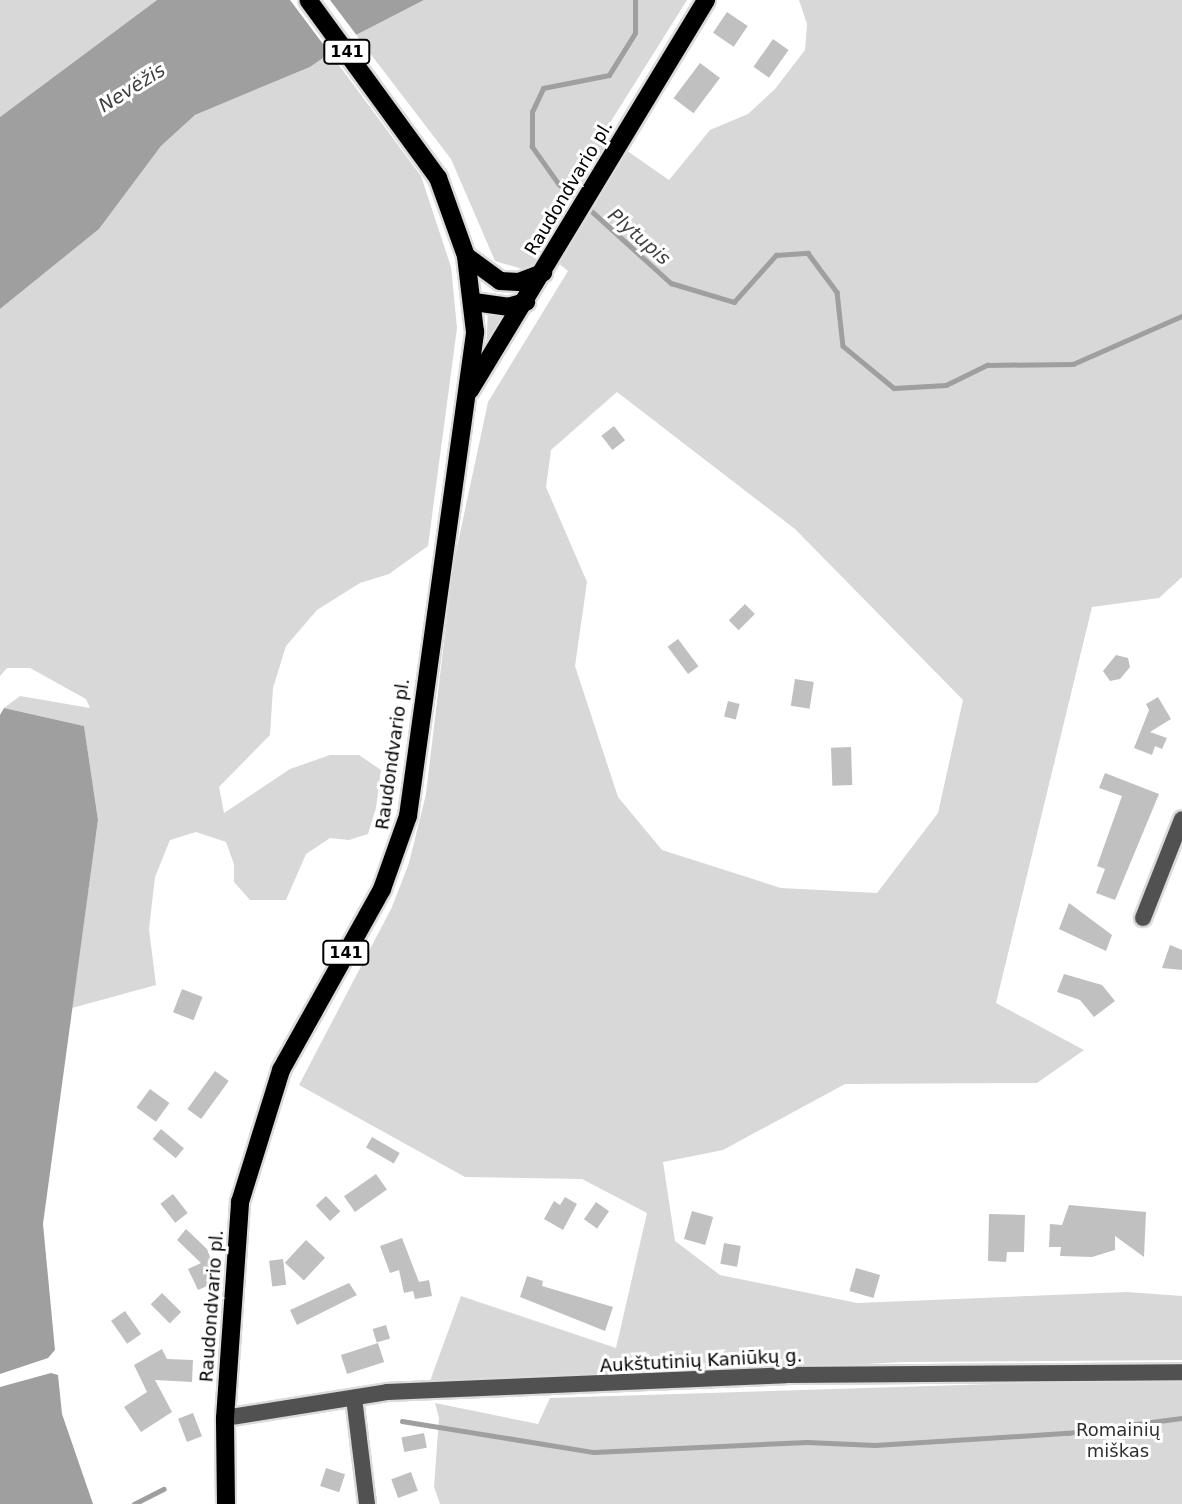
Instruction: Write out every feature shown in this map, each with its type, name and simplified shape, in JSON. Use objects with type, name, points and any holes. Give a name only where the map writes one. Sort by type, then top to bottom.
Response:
[{"type":"main road","name":"141","points":[[308,0],[438,178],[466,256],[474,302]]},
{"type":"main road","name":"Raudondvario pl.","points":[[466,396],[526,302],[706,0]]},
{"type":"main road","points":[[466,256],[500,281],[519,282],[543,273]]},
{"type":"main road","points":[[474,302],[500,281]]},
{"type":"main road","name":"Raudondvario pl.","points":[[226,1504],[225,1418],[240,1202],[264,1115],[299,1034],[382,889],[408,816],[466,396],[474,302]]},
{"type":"main road","points":[[474,302],[508,307],[526,302]]},
{"type":"street","points":[[1143,918],[1182,819]]},
{"type":"street","name":"Aukštutinių Kaniūkų g.","points":[[225,1418],[387,1392],[786,1375],[1182,1373]]},
{"type":"street","points":[[354,1398],[367,1504]]},
{"type":"green space","points":[[0,0],[157,0],[0,117]]},
{"type":"green space","points":[[424,0],[687,0],[603,134],[669,180],[710,130],[748,114],[775,89],[805,50],[807,24],[799,0],[1182,0],[1182,577],[1159,598],[1092,607],[996,1003],[1084,1050],[1037,1083],[845,1084],[723,1150],[663,1162],[675,1241],[720,1275],[857,1303],[1127,1292],[1182,1296],[1182,1360],[904,1362],[620,1377],[430,1381],[461,1296],[616,1348],[647,1213],[582,1179],[465,1177],[299,1085],[392,907],[409,863],[426,794],[453,566],[488,402],[568,271],[544,251],[540,263],[529,271],[495,261],[451,159],[356,35]],"holes":[[[617,392],[795,529],[963,700],[938,813],[877,893],[781,888],[662,850],[618,797],[575,666],[587,582],[546,487],[551,450]]]},
{"type":"green space","points":[[330,53],[421,176],[451,267],[457,328],[428,546],[389,574],[360,583],[317,610],[286,646],[273,688],[270,735],[219,787],[224,813],[290,769],[330,755],[359,755],[381,770],[376,808],[368,834],[349,840],[330,838],[306,854],[286,900],[250,900],[234,882],[234,864],[226,842],[196,832],[170,840],[155,877],[149,929],[156,985],[72,1008],[98,820],[84,726],[4,708],[20,696],[90,708],[86,699],[30,668],[7,668],[0,676],[0,309],[99,229],[161,146],[195,115],[310,67]]},
{"type":"green space","points":[[488,311],[507,317],[486,351]]},
{"type":"green space","name":"Romainių miškas","points":[[1182,1378],[1182,1504],[440,1504],[434,1487],[439,1418],[435,1403],[538,1424],[550,1398]]},
{"type":"water","name":"Nevėžis","points":[[157,0],[424,0],[356,35],[310,67],[195,115],[161,146],[99,229],[0,309],[0,117]]},
{"type":"water","points":[[4,708],[84,726],[98,820],[43,1224],[55,1350],[48,1358],[0,1374],[0,715]]},
{"type":"water","points":[[51,1373],[58,1375],[62,1414],[93,1504],[0,1504],[0,1387]]},
{"type":"pier","points":[[290,0],[330,0],[358,37],[332,56]]},
{"type":"building","points":[[727,12],[748,26],[734,47],[713,33]]},
{"type":"building","points":[[773,39],[789,50],[769,78],[753,67]]},
{"type":"building","points":[[700,63],[720,78],[693,113],[674,98]]},
{"type":"building","points":[[614,426],[625,440],[612,450],[601,436]]},
{"type":"building","points":[[745,604],[755,614],[739,630],[729,620]]},
{"type":"building","points":[[678,639],[698,666],[688,674],[668,647]]},
{"type":"building","points":[[1116,655],[1128,658],[1130,667],[1120,679],[1110,681],[1103,671]]},
{"type":"building","points":[[795,679],[814,682],[810,709],[791,706]]},
{"type":"building","points":[[1158,697],[1171,719],[1150,732],[1167,738],[1162,749],[1155,746],[1152,755],[1134,748],[1149,710],[1146,704]]},
{"type":"building","points":[[728,701],[740,704],[736,719],[724,717]]},
{"type":"building","points":[[851,747],[852,785],[832,786],[831,748]]},
{"type":"building","points":[[1105,773],[1159,794],[1115,900],[1096,893],[1105,869],[1097,866],[1122,796],[1099,788]]},
{"type":"building","points":[[1069,903],[1112,935],[1106,951],[1059,929]]},
{"type":"building","points":[[1170,945],[1182,950],[1182,970],[1162,968]]},
{"type":"building","points":[[1064,974],[1102,985],[1115,1001],[1094,1017],[1080,1000],[1057,992]]},
{"type":"building","points":[[182,989],[203,997],[194,1020],[173,1012]]},
{"type":"building","points":[[215,1071],[229,1081],[201,1119],[187,1109]]},
{"type":"building","points":[[150,1089],[169,1103],[156,1122],[136,1108]]},
{"type":"building","points":[[161,1129],[184,1148],[176,1158],[153,1139]]},
{"type":"building","points":[[372,1137],[400,1153],[394,1163],[366,1147]]},
{"type":"building","points":[[376,1174],[387,1190],[355,1212],[344,1196]]},
{"type":"building","points":[[173,1194],[188,1213],[175,1223],[160,1204]]},
{"type":"building","points":[[326,1196],[340,1211],[330,1221],[316,1206]]},
{"type":"building","points":[[565,1197],[577,1204],[563,1230],[544,1219],[554,1201],[560,1205]]},
{"type":"building","points":[[596,1202],[609,1211],[597,1228],[584,1219]]},
{"type":"building","points":[[1069,1205],[1146,1212],[1144,1257],[1115,1236],[1115,1250],[1092,1257],[1060,1256],[1061,1247],[1049,1247],[1050,1224],[1062,1225]]},
{"type":"building","points":[[692,1211],[713,1217],[705,1245],[684,1239]]},
{"type":"building","points":[[989,1214],[1025,1215],[1024,1252],[1007,1252],[1006,1262],[988,1261]]},
{"type":"building","points":[[186,1229],[207,1249],[219,1281],[198,1290],[188,1269],[201,1263],[177,1240]]},
{"type":"building","points":[[402,1238],[419,1282],[429,1280],[432,1296],[415,1299],[413,1291],[404,1293],[399,1270],[390,1273],[380,1246]]},
{"type":"building","points":[[306,1240],[325,1258],[304,1280],[285,1263]]},
{"type":"building","points":[[724,1243],[741,1246],[737,1267],[720,1264]]},
{"type":"building","points":[[283,1259],[286,1285],[272,1287],[269,1261]]},
{"type":"building","points":[[856,1268],[880,1275],[873,1298],[849,1291]]},
{"type":"building","points":[[527,1276],[543,1281],[542,1286],[613,1307],[605,1331],[520,1297]]},
{"type":"building","points":[[349,1283],[357,1295],[297,1325],[290,1310]]},
{"type":"building","points":[[162,1293],[181,1312],[170,1323],[151,1304]]},
{"type":"building","points":[[125,1311],[141,1334],[127,1344],[111,1321]]},
{"type":"building","points":[[386,1325],[390,1338],[377,1342],[373,1329]]},
{"type":"building","points":[[378,1343],[384,1362],[347,1374],[341,1355]]},
{"type":"building","points":[[162,1349],[167,1359],[193,1360],[192,1382],[155,1380],[172,1412],[141,1432],[124,1407],[147,1392],[134,1365]]},
{"type":"building","points":[[193,1413],[202,1436],[187,1442],[178,1419]]},
{"type":"building","points":[[424,1433],[427,1448],[404,1452],[401,1437]]},
{"type":"building","points":[[326,1468],[345,1474],[339,1492],[320,1486]]},
{"type":"building","points":[[411,1472],[418,1491],[398,1498],[391,1479]]},
{"type":"waterway","name":"Plytupis","points":[[579,201],[559,185],[532,147],[532,112],[543,88],[609,75],[635,33],[635,0]]},
{"type":"waterway","name":"Plytupis","points":[[586,206],[671,283],[734,302],[776,255],[808,253],[837,292],[843,346],[894,388],[946,385],[987,365],[1073,364],[1182,316]]},
{"type":"waterway","points":[[402,1421],[594,1452],[807,1442],[875,1445],[1068,1433],[1182,1418]]},
{"type":"waterway","points":[[134,1504],[163,1489]]}]
